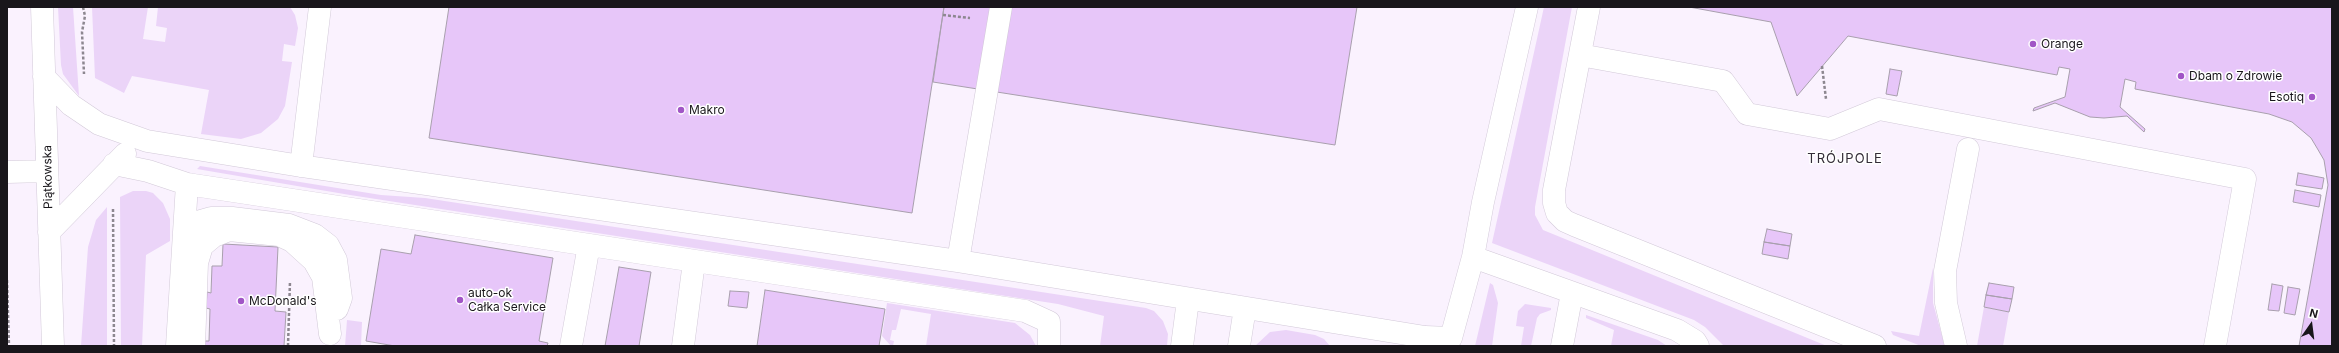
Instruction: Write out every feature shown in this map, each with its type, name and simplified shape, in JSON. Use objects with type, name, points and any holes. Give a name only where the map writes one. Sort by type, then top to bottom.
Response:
[{"type":"street","name":"Piątkowska","points":[[42,7],[53,346]]},
{"type":"street","points":[[301,166],[320,7]]},
{"type":"street","points":[[958,261],[1001,7]]},
{"type":"street","points":[[44,77],[72,104],[100,124],[147,141],[301,166],[958,261],[1450,342],[1473,257],[1483,202],[1527,7]]},
{"type":"street","points":[[1589,7],[1554,190],[1554,203],[1557,212],[1565,221],[1574,225],[1875,346]]},
{"type":"street","points":[[1580,54],[1723,81],[1748,114],[1830,129],[1879,109],[2245,179],[2215,346]]},
{"type":"street","points":[[49,232],[128,151],[147,141]]},
{"type":"street","points":[[1956,346],[1946,303],[1945,270],[1968,149]]},
{"type":"street","points":[[114,164],[148,171],[187,184],[1025,311],[1049,322],[1049,346]]},
{"type":"street","points":[[7,172],[47,171]]},
{"type":"street","points":[[177,346],[187,184]]},
{"type":"street","points":[[184,232],[197,222],[212,218],[232,218],[289,225],[315,235],[328,246],[336,260],[339,279],[341,298],[330,340]]},
{"type":"street","points":[[194,346],[197,263],[200,252],[202,246],[214,236],[229,230],[279,235],[292,241],[314,261],[323,277],[330,340]]},
{"type":"street","points":[[571,346],[588,245]]},
{"type":"street","points":[[1473,257],[1677,330],[1694,341],[1698,346]]},
{"type":"street","points":[[683,346],[694,262]]},
{"type":"street","points":[[1562,346],[1572,293]]},
{"type":"street","points":[[1182,346],[1188,300]]},
{"type":"street","points":[[1239,346],[1245,308]]},
{"type":"path","points":[[83,7],[85,16],[82,32],[84,77]]},
{"type":"path","points":[[113,202],[114,346]]},
{"type":"path","points":[[288,346],[289,275]]},
{"type":"path","points":[[7,280],[9,346]]},
{"type":"shaded area","points":[[58,7],[73,7],[79,96],[63,74],[61,65]]},
{"type":"shaded area","points":[[92,7],[148,7],[143,39],[165,42],[167,28],[156,26],[158,7],[290,7],[295,15],[298,28],[295,46],[284,44],[282,61],[292,62],[285,106],[278,119],[261,133],[241,139],[201,134],[209,90],[132,76],[124,93],[95,78]]},
{"type":"shaded area","points":[[1544,7],[1572,7],[1535,207],[1535,215],[1543,230],[1827,346],[1724,346],[1705,327],[1694,320],[1492,243]]},
{"type":"shaded area","points":[[200,166],[381,195],[425,198],[1146,308],[1154,311],[1163,321],[1168,334],[1167,346],[1100,346],[1104,316],[1058,304],[350,195],[197,169]]},
{"type":"shaded area","points":[[133,191],[146,191],[153,193],[163,203],[170,219],[170,241],[146,255],[142,346],[121,346],[120,197]]},
{"type":"shaded area","points":[[107,207],[107,346],[81,346],[88,247],[96,220]]},
{"type":"shaded area","points":[[1933,268],[1933,303],[1944,346],[1921,346],[1893,335],[1891,331],[1919,336]]},
{"type":"shaded area","points":[[1490,283],[1493,285],[1498,303],[1492,346],[1475,346]]},
{"type":"shaded area","points":[[887,303],[1015,323],[1030,335],[1036,346],[926,346],[931,314],[901,309],[896,330],[892,330],[890,340],[894,341],[893,346],[891,346],[882,336]]},
{"type":"shaded area","points":[[1525,304],[1551,308],[1551,310],[1540,314],[1537,318],[1531,346],[1521,346],[1524,327],[1516,326],[1518,311]]},
{"type":"shaded area","points":[[1984,307],[2009,312],[2003,346],[1977,346]]},
{"type":"shaded area","points":[[1586,315],[1658,340],[1667,346],[1611,346],[1614,330],[1586,318]]},
{"type":"shaded area","points":[[347,320],[362,322],[361,346],[345,346]]},
{"type":"shaded area","points":[[1286,330],[1315,335],[1324,339],[1330,346],[1255,346],[1270,332]]},
{"type":"building","name":"Makro","points":[[449,7],[944,7],[912,213],[429,138]]},
{"type":"building","points":[[944,7],[1357,7],[1335,145],[933,82]]},
{"type":"building","points":[[1689,7],[2332,7],[2332,346],[2299,346],[2328,185],[2324,160],[2311,138],[2292,122],[2269,114],[2135,89],[2136,82],[2125,79],[2120,107],[2145,129],[2144,132],[2127,116],[2104,118],[2090,117],[2055,103],[2033,111],[2034,108],[2065,97],[2070,69],[2059,67],[2057,75],[1848,36],[1797,96],[1771,22]]},
{"type":"building","points":[[1890,69],[1902,71],[1897,96],[1886,94]]},
{"type":"building","points":[[2298,173],[2324,178],[2322,189],[2296,185]]},
{"type":"building","points":[[2295,190],[2321,195],[2319,207],[2293,202]]},
{"type":"building","points":[[1767,229],[1792,234],[1790,246],[1764,242]]},
{"type":"building","name":"auto-ok Całka Service","points":[[415,235],[553,258],[539,341],[548,343],[547,346],[395,346],[366,341],[381,249],[411,254]]},
{"type":"building","points":[[1764,242],[1790,246],[1788,259],[1762,254]]},
{"type":"building","name":"McDonald's","points":[[223,244],[278,247],[275,311],[286,312],[284,346],[204,346],[204,341],[209,341],[210,309],[206,308],[207,292],[211,293],[212,266],[222,266]]},
{"type":"building","points":[[619,267],[651,272],[639,346],[605,346]]},
{"type":"building","points":[[1989,283],[2014,287],[2012,299],[1986,295]]},
{"type":"building","points":[[2272,284],[2283,286],[2279,311],[2268,310]]},
{"type":"building","points":[[2288,287],[2300,289],[2295,315],[2284,313]]},
{"type":"building","points":[[765,290],[885,309],[879,346],[757,346]]},
{"type":"building","points":[[730,291],[749,292],[747,308],[728,306]]},
{"type":"building","points":[[1986,295],[2012,299],[2009,312],[1984,307]]},
{"type":"place","name":"Orange","points":[[2033,44]]},
{"type":"place","name":"Dbam o Zdrowie","points":[[2181,76]]},
{"type":"place","name":"Esotiq","points":[[2312,97]]},
{"type":"place","name":"Makro","points":[[681,110]]},
{"type":"place","name":"auto-ok Całka Service","points":[[460,300]]},
{"type":"place","name":"McDonald's","points":[[241,301]]},
{"type":"district","name":"TRÓJPOLE","points":[[1845,159]]}]
